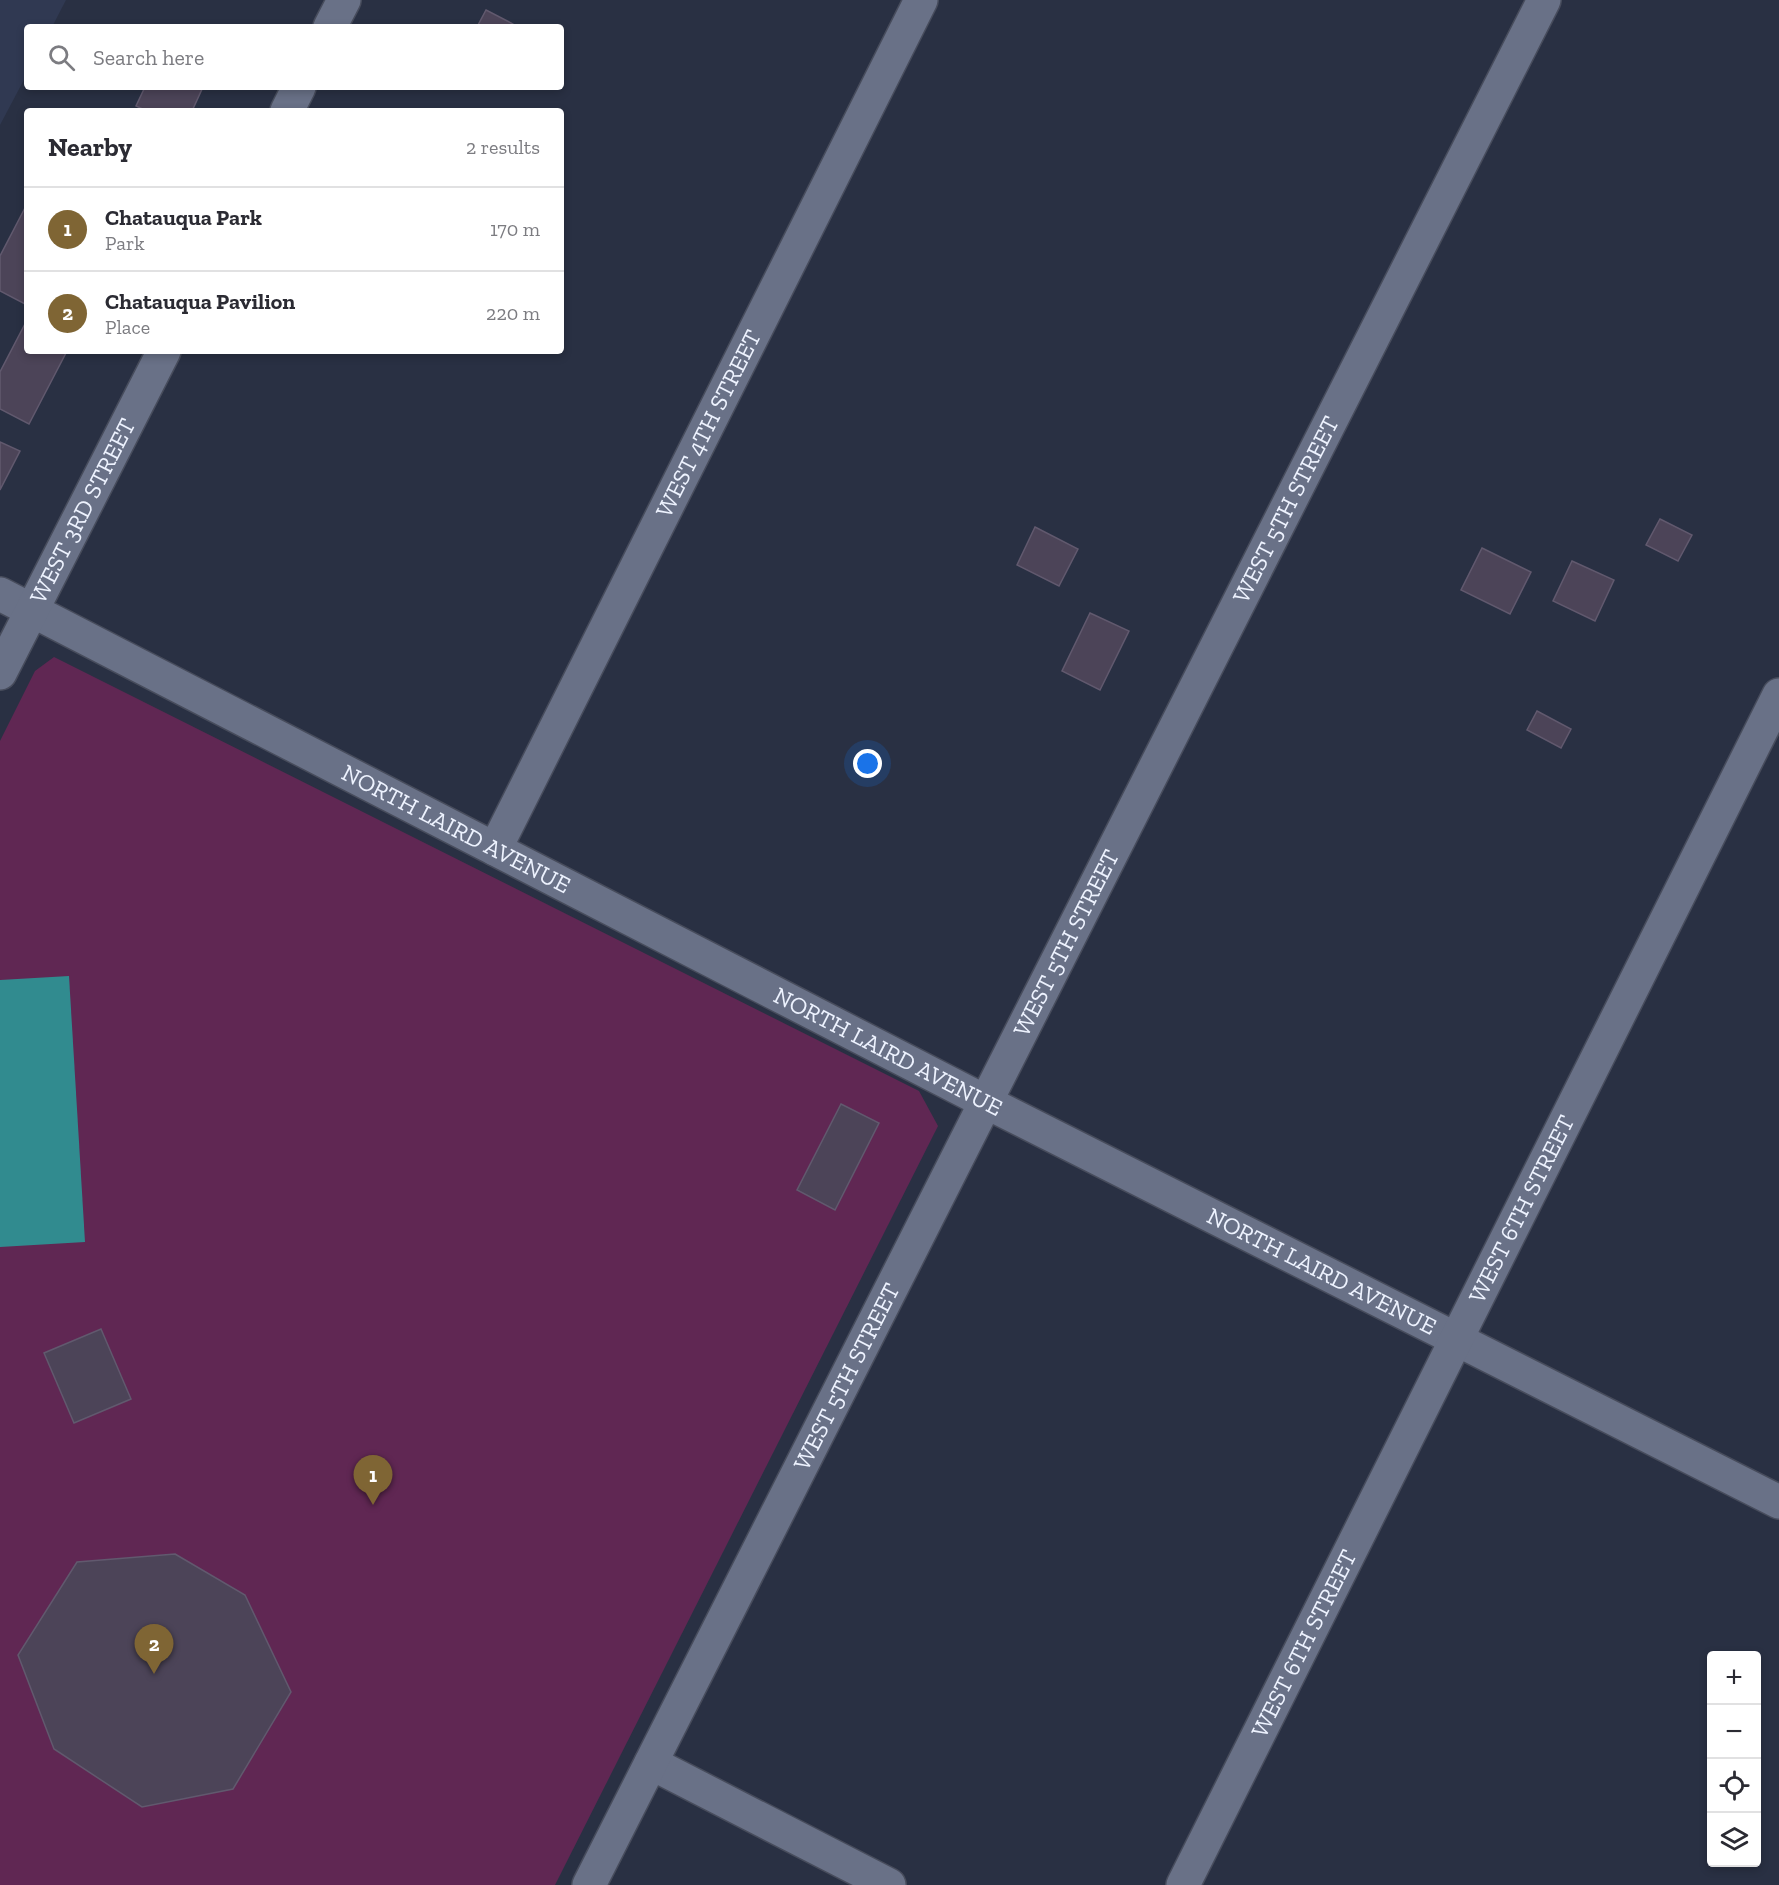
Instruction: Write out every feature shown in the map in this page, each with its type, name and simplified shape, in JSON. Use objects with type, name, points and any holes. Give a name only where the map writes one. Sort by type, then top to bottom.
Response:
[{"type":"street","points":[[332,24],[344,0]]},
{"type":"street","name":"WEST 4TH STREET","points":[[495,849],[921,0]]},
{"type":"street","name":"WEST 5TH STREET","points":[[589,1885],[1544,0]]},
{"type":"street","points":[[288,108],[298,90]]},
{"type":"street","name":"WEST 3RD STREET","points":[[0,673],[162,354]]},
{"type":"street","name":"NORTH LAIRD AVENUE","points":[[0,594],[986,1102],[1779,1502]]},
{"type":"street","name":"WEST 6TH STREET","points":[[1183,1885],[1779,695]]},
{"type":"street","points":[[651,1763],[889,1885]]},
{"type":"shaded area","points":[[0,0],[66,0],[54,24],[24,24],[24,80],[0,125]]},
{"type":"shaded area","points":[[54,657],[919,1091],[938,1126],[555,1885],[0,1885],[0,741],[35,671]]},
{"type":"shaded area","points":[[69,976],[85,1242],[0,1247],[0,980]]},
{"type":"building","points":[[486,10],[513,24],[479,24]]},
{"type":"building","points":[[144,90],[202,90],[193,108],[140,108],[136,106]]},
{"type":"building","points":[[24,210],[24,303],[0,291],[0,256]]},
{"type":"building","points":[[24,326],[24,354],[65,354],[29,424],[0,409],[0,372]]},
{"type":"building","points":[[0,442],[20,451],[0,490]]},
{"type":"building","points":[[1660,519],[1692,535],[1678,561],[1646,545]]},
{"type":"building","points":[[1035,527],[1078,549],[1059,586],[1017,565]]},
{"type":"building","points":[[1482,548],[1531,572],[1510,614],[1461,590]]},
{"type":"building","points":[[1572,561],[1614,580],[1595,621],[1553,601]]},
{"type":"building","points":[[1090,613],[1129,631],[1100,690],[1062,671]]},
{"type":"building","points":[[1537,711],[1571,729],[1561,748],[1527,730]]},
{"type":"building","points":[[841,1104],[879,1123],[835,1210],[797,1190]]},
{"type":"building","points":[[101,1329],[131,1399],[74,1423],[44,1353]]},
{"type":"building","points":[[175,1554],[245,1595],[291,1692],[233,1789],[142,1807],[54,1749],[18,1655],[77,1562]]},
{"type":"place","name":"Chatauqua Park","points":[[373,1505]]},
{"type":"place","name":"Chatauqua Pavilion","points":[[154,1674]]}]
